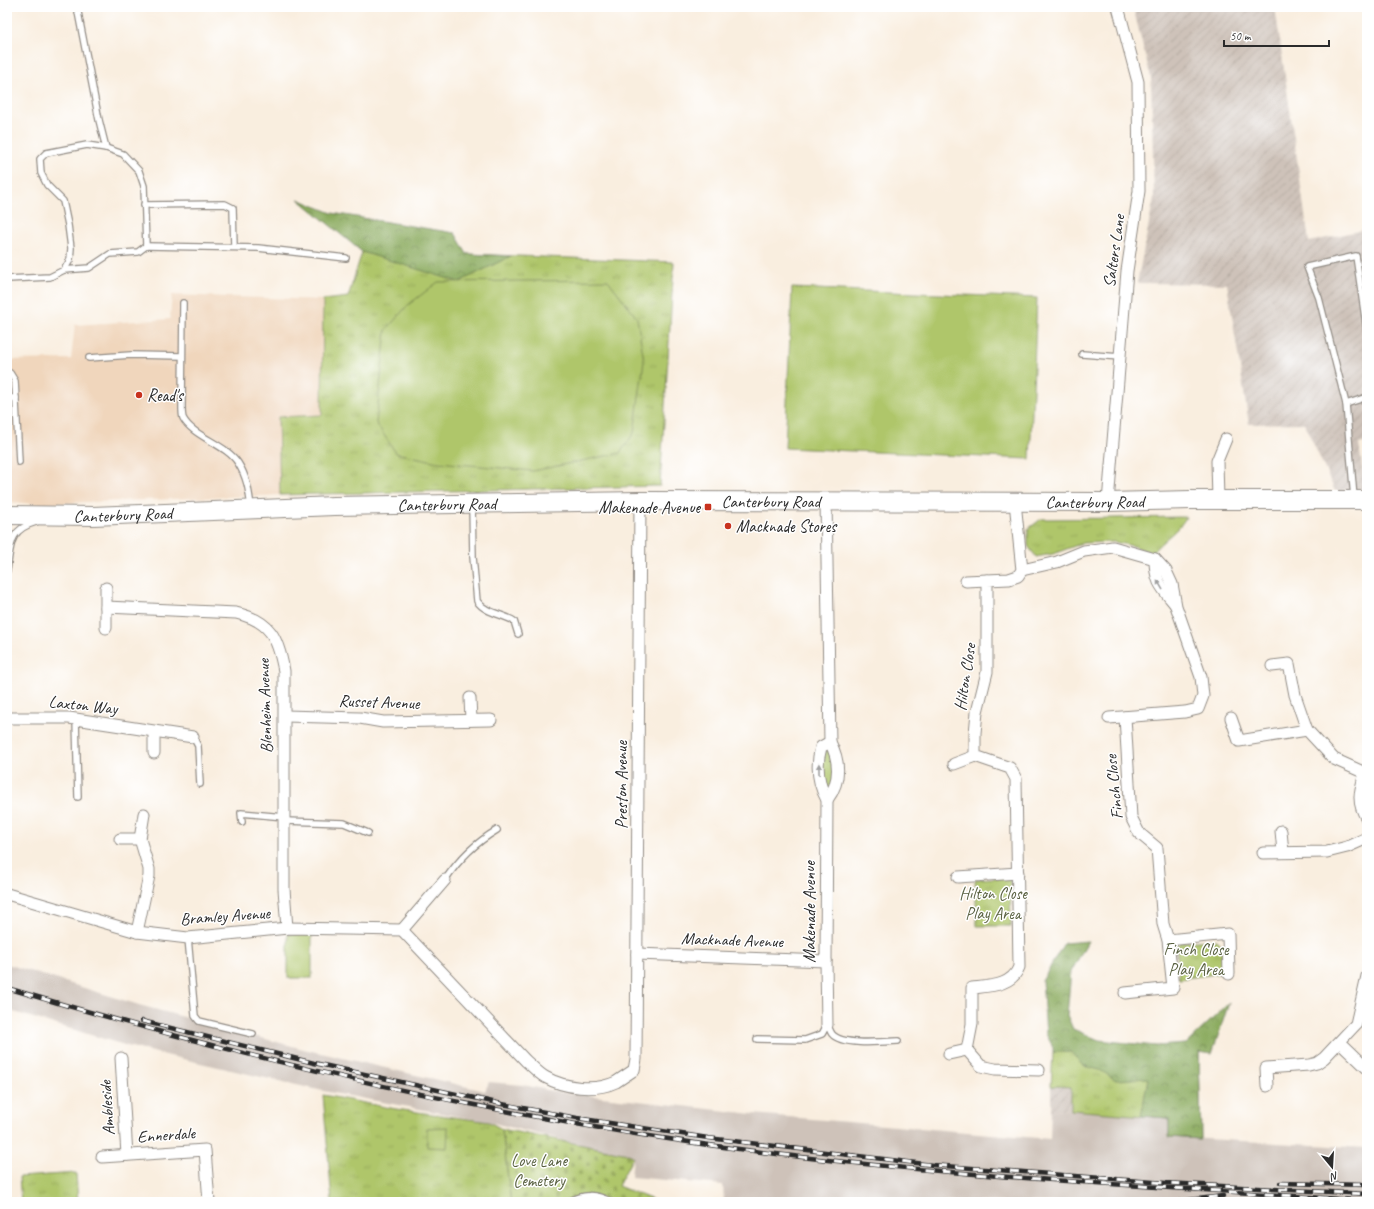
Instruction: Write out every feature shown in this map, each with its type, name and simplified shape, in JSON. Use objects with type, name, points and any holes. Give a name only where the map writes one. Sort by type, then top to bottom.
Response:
[{"type":"main road","name":"Canterbury Road","points":[[7,515],[57,516],[172,514],[251,509],[472,503],[640,501],[1361,501]]},
{"type":"street","name":"Salters Lane","points":[[1108,502],[1127,271],[1139,191],[1138,82],[1118,7]]},
{"type":"street","points":[[1218,500],[1217,462],[1226,439]]},
{"type":"street","name":"Preston Avenue","points":[[402,930],[526,1061],[544,1076],[558,1083],[575,1087],[595,1087],[615,1082],[634,1070],[636,1059],[640,501]]},
{"type":"street","name":"Makenade Avenue","points":[[826,501],[830,742],[838,764],[835,788],[827,800]]},
{"type":"street","points":[[966,581],[1009,579],[1018,576],[1022,570],[1015,502]]},
{"type":"street","points":[[1022,570],[1057,562],[1084,551],[1113,547],[1155,559],[1155,575],[1164,591],[1176,606],[1188,641],[1193,677],[1203,696],[1198,708],[1185,712],[1109,718]]},
{"type":"street","name":"Hilton Close","points":[[975,756],[974,733],[977,712],[987,672],[987,580]]},
{"type":"street","points":[[106,588],[106,628]]},
{"type":"street","name":"Blenheim Avenue","points":[[106,606],[236,613],[251,616],[263,624],[276,638],[281,652],[284,672],[284,889],[287,928]]},
{"type":"street","points":[[1272,666],[1290,664],[1294,695],[1307,730],[1334,759],[1366,772],[1359,792],[1360,809],[1367,819]]},
{"type":"street","points":[[470,698],[471,720]]},
{"type":"street","name":"Russet Avenue","points":[[285,716],[360,718],[382,722],[492,720]]},
{"type":"street","name":"Finch Close","points":[[1125,717],[1131,817],[1139,833],[1157,848],[1163,924],[1168,940],[1173,988],[1125,993]]},
{"type":"street","name":"Laxton Way","points":[[7,718],[76,719],[193,738]]},
{"type":"street","points":[[1231,718],[1239,740],[1307,730]]},
{"type":"street","points":[[154,732],[154,753]]},
{"type":"street","name":"Makenade Avenue","points":[[827,1025],[827,800],[822,791],[818,768],[822,747],[830,742]]},
{"type":"street","points":[[954,764],[975,756],[1010,768],[1016,779],[1019,967],[1016,975],[999,985],[968,988],[972,1024],[967,1050]]},
{"type":"street","points":[[137,932],[149,876],[149,869],[140,839],[144,814]]},
{"type":"street","points":[[1282,831],[1283,852]]},
{"type":"street","points":[[1263,853],[1327,852],[1347,847],[1367,838]]},
{"type":"street","points":[[120,839],[140,839]]},
{"type":"street","points":[[958,877],[1018,873]]},
{"type":"street","points":[[402,930],[445,880]]},
{"type":"street","name":"Bramley Avenue","points":[[7,894],[137,932],[188,938],[287,928],[402,930]]},
{"type":"street","points":[[1168,940],[1228,934],[1229,974]]},
{"type":"street","name":"Macknade Avenue","points":[[637,954],[826,961]]},
{"type":"street","points":[[1267,1086],[1266,1068],[1317,1063],[1340,1042],[1356,1024],[1367,976]]},
{"type":"street","points":[[1340,1042],[1367,1068]]},
{"type":"street","points":[[949,1054],[967,1050]]},
{"type":"street","points":[[967,1050],[981,1066],[995,1070],[1039,1070]]},
{"type":"street","name":"Ambleside","points":[[120,1058],[127,1155]]},
{"type":"street","name":"Ennerdale","points":[[102,1157],[205,1150],[209,1202]]},
{"type":"lane","points":[[77,7],[98,120],[106,148]]},
{"type":"lane","points":[[64,270],[70,260],[71,248],[68,225],[63,201],[47,186],[41,173],[40,159],[46,153],[87,146],[106,148],[123,154],[138,171],[144,186],[146,246]]},
{"type":"lane","points":[[144,205],[225,204],[233,208],[234,247]]},
{"type":"lane","points":[[7,280],[50,277],[64,270],[89,268],[110,254],[138,252],[146,246],[234,247],[322,254],[346,258]]},
{"type":"lane","points":[[1361,501],[1346,404],[1319,298],[1307,267],[1356,256],[1367,331]]},
{"type":"lane","points":[[183,303],[183,418],[194,430],[219,445],[237,462],[248,483],[251,509]]},
{"type":"lane","points":[[1082,354],[1120,357]]},
{"type":"lane","points":[[89,358],[131,355],[182,356]]},
{"type":"lane","points":[[7,373],[10,373],[15,381],[19,462]]},
{"type":"lane","points":[[1346,404],[1367,397]]},
{"type":"lane","points":[[7,398],[16,398]]},
{"type":"lane","points":[[472,503],[473,557],[477,601],[480,605],[492,612],[503,615],[514,621],[518,634]]},
{"type":"lane","points":[[7,548],[10,540],[16,533],[28,525],[57,516]]},
{"type":"lane","points":[[7,570],[10,540]]},
{"type":"lane","points":[[76,719],[78,797]]},
{"type":"lane","points":[[193,738],[198,746],[200,784]]},
{"type":"lane","points":[[242,822],[241,813],[285,819],[344,823],[368,833]]},
{"type":"lane","points":[[445,880],[456,863],[476,844],[497,830]]},
{"type":"lane","points":[[188,938],[195,1016],[199,1022],[253,1034]]},
{"type":"lane","points":[[757,1040],[806,1040],[822,1034],[827,1025]]},
{"type":"lane","points":[[827,1025],[832,1034],[842,1040],[859,1042],[898,1041]]},
{"type":"lane","points":[[568,1202],[581,1195],[594,1195],[611,1202]]},
{"type":"shaded area","points":[[1133,7],[1275,7],[1309,242],[1367,229],[1367,442],[1359,444],[1365,489],[1335,491],[1304,423],[1249,424],[1227,284],[1137,283],[1154,198],[1151,78]]},
{"type":"shaded area","points":[[172,295],[323,300],[322,415],[278,418],[280,495],[38,504],[7,502],[7,360],[71,359],[75,325],[170,319]]},
{"type":"shaded area","points":[[7,964],[139,1005],[299,1048],[485,1091],[489,1082],[523,1085],[558,1092],[753,1114],[1050,1139],[1051,1109],[1071,1110],[1169,1118],[1170,1137],[1367,1148],[1367,1202],[724,1202],[723,1185],[631,1177],[633,1157],[489,1122],[323,1091],[131,1047],[7,1010]]},
{"type":"shaded area","points":[[1051,1086],[1071,1087],[1071,1110],[1051,1109]]},
{"type":"green space","points":[[298,199],[332,213],[455,233],[467,254],[511,256],[459,282],[362,252]]},
{"type":"green space","points":[[362,252],[467,254],[674,262],[660,486],[280,495],[278,417],[322,415],[323,300],[348,297]]},
{"type":"green space","points":[[608,280],[637,318],[644,361],[634,433],[620,453],[533,471],[438,462],[396,453],[376,423],[386,330],[408,305],[438,282]]},
{"type":"green space","points":[[792,288],[1037,298],[1030,459],[785,448]]},
{"type":"green space","points":[[1186,517],[1180,526],[1152,553],[1133,546],[1114,542],[1083,543],[1053,554],[1036,557],[1028,546],[1028,529],[1041,519]]},
{"type":"green space","points":[[830,742],[838,764],[827,800],[818,768]]},
{"type":"green space","name":"Hilton Close Play Area","points":[[1010,877],[1011,926],[977,926],[975,879]]},
{"type":"green space","points":[[288,934],[312,934],[312,978],[288,978]]},
{"type":"green space","name":"Finch Close Play Area","points":[[1217,940],[1222,945],[1223,973],[1179,979],[1176,942]]},
{"type":"green space","points":[[1088,941],[1071,972],[1067,1015],[1073,1029],[1099,1040],[1156,1046],[1186,1044],[1229,1003],[1212,1054],[1199,1052],[1201,1139],[1169,1137],[1169,1118],[1141,1116],[1148,1078],[1116,1080],[1100,1070],[1083,1066],[1071,1052],[1053,1052],[1053,1047],[1046,1034],[1042,981],[1064,943]]},
{"type":"green space","points":[[1053,1052],[1199,1052],[1201,1139],[1169,1137],[1169,1118],[1071,1110],[1071,1087],[1051,1086]]},
{"type":"green space","points":[[323,1095],[396,1109],[489,1122],[502,1129],[511,1202],[332,1202]]},
{"type":"green space","points":[[448,1127],[447,1148],[427,1147],[427,1128]]},
{"type":"green space","name":"Love Lane Cemetery","points":[[502,1129],[628,1154],[633,1157],[618,1186],[658,1202],[511,1202]]},
{"type":"green space","points":[[76,1173],[78,1202],[21,1202],[19,1177]]},
{"type":"railway","points":[[7,988],[104,1016],[298,1067],[495,1109],[693,1143],[793,1156],[936,1171],[1367,1201]]},
{"type":"railway","points":[[142,1021],[314,1063],[502,1104],[577,1118],[708,1138],[933,1165],[1166,1183],[1367,1194]]},
{"type":"railway","points":[[1280,1183],[1367,1185]]},
{"type":"railway","points":[[1172,1202],[1223,1196]]},
{"type":"railway","points":[[1248,1202],[1275,1200]]},
{"type":"place","name":"Read's","points":[[139,395]]},
{"type":"place","name":"Makenade Avenue","points":[[708,507]]},
{"type":"place","name":"Macknade Stores","points":[[728,526]]}]
